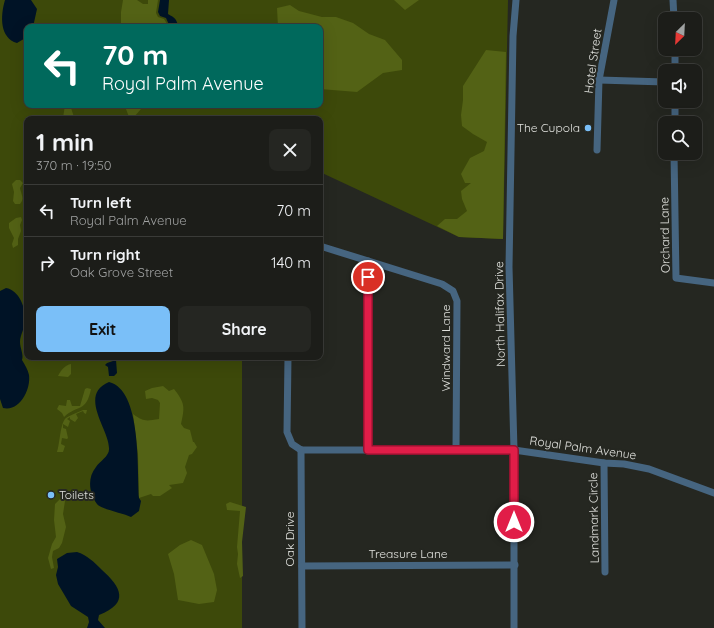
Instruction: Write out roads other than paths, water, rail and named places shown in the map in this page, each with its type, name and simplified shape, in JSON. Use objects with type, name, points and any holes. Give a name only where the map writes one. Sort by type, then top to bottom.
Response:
[{"type":"street","name":"North Halifax Drive","points":[[514,628],[514,450],[509,267],[513,36],[516,0]]},
{"type":"street","name":"Hotel Street","points":[[597,150],[599,80],[614,0]]},
{"type":"street","points":[[673,0],[674,12]]},
{"type":"street","points":[[599,80],[658,82]]},
{"type":"street","name":"Orchard Lane","points":[[674,160],[676,278],[714,283]]},
{"type":"street","name":"Windward Lane","points":[[323,247],[442,284],[453,291],[457,301],[456,450]]},
{"type":"street","points":[[368,261],[368,450]]},
{"type":"street","points":[[288,360],[287,432],[292,444],[301,450]]},
{"type":"street","name":"Royal Palm Avenue","points":[[301,450],[514,450],[604,463],[624,464],[649,469],[714,492]]},
{"type":"street","name":"Oak Drive","points":[[301,450],[302,628]]},
{"type":"street","name":"Landmark Circle","points":[[604,463],[605,572]]},
{"type":"street","name":"Treasure Lane","points":[[302,566],[514,565]]},
{"type":"water","points":[[5,0],[31,0],[37,9],[34,24],[24,24],[24,39],[17,43],[7,37],[4,32],[2,20]]},
{"type":"water","points":[[160,0],[169,0],[168,14],[175,19],[177,24],[169,24],[166,18],[160,16],[158,12]]},
{"type":"water","points":[[6,288],[11,289],[21,300],[23,305],[24,326],[20,342],[23,356],[22,360],[29,375],[28,387],[23,398],[15,406],[9,408],[3,408],[0,399],[0,291]]},
{"type":"water","points":[[116,360],[117,373],[114,376],[109,376],[108,367],[105,365]]},
{"type":"water","points":[[109,382],[120,388],[127,400],[136,432],[139,498],[141,501],[139,511],[131,517],[99,506],[94,500],[90,486],[93,471],[109,451],[108,440],[95,404],[96,395],[100,388]]},
{"type":"water","points":[[77,552],[84,555],[109,576],[118,589],[119,600],[109,610],[99,615],[98,620],[105,628],[87,628],[89,622],[88,617],[71,606],[58,584],[56,575],[58,567],[57,559],[67,553]]},
{"type":"place","name":"The Cupola","points":[[588,128]]},
{"type":"place","name":"Toilets","points":[[51,495]]}]
